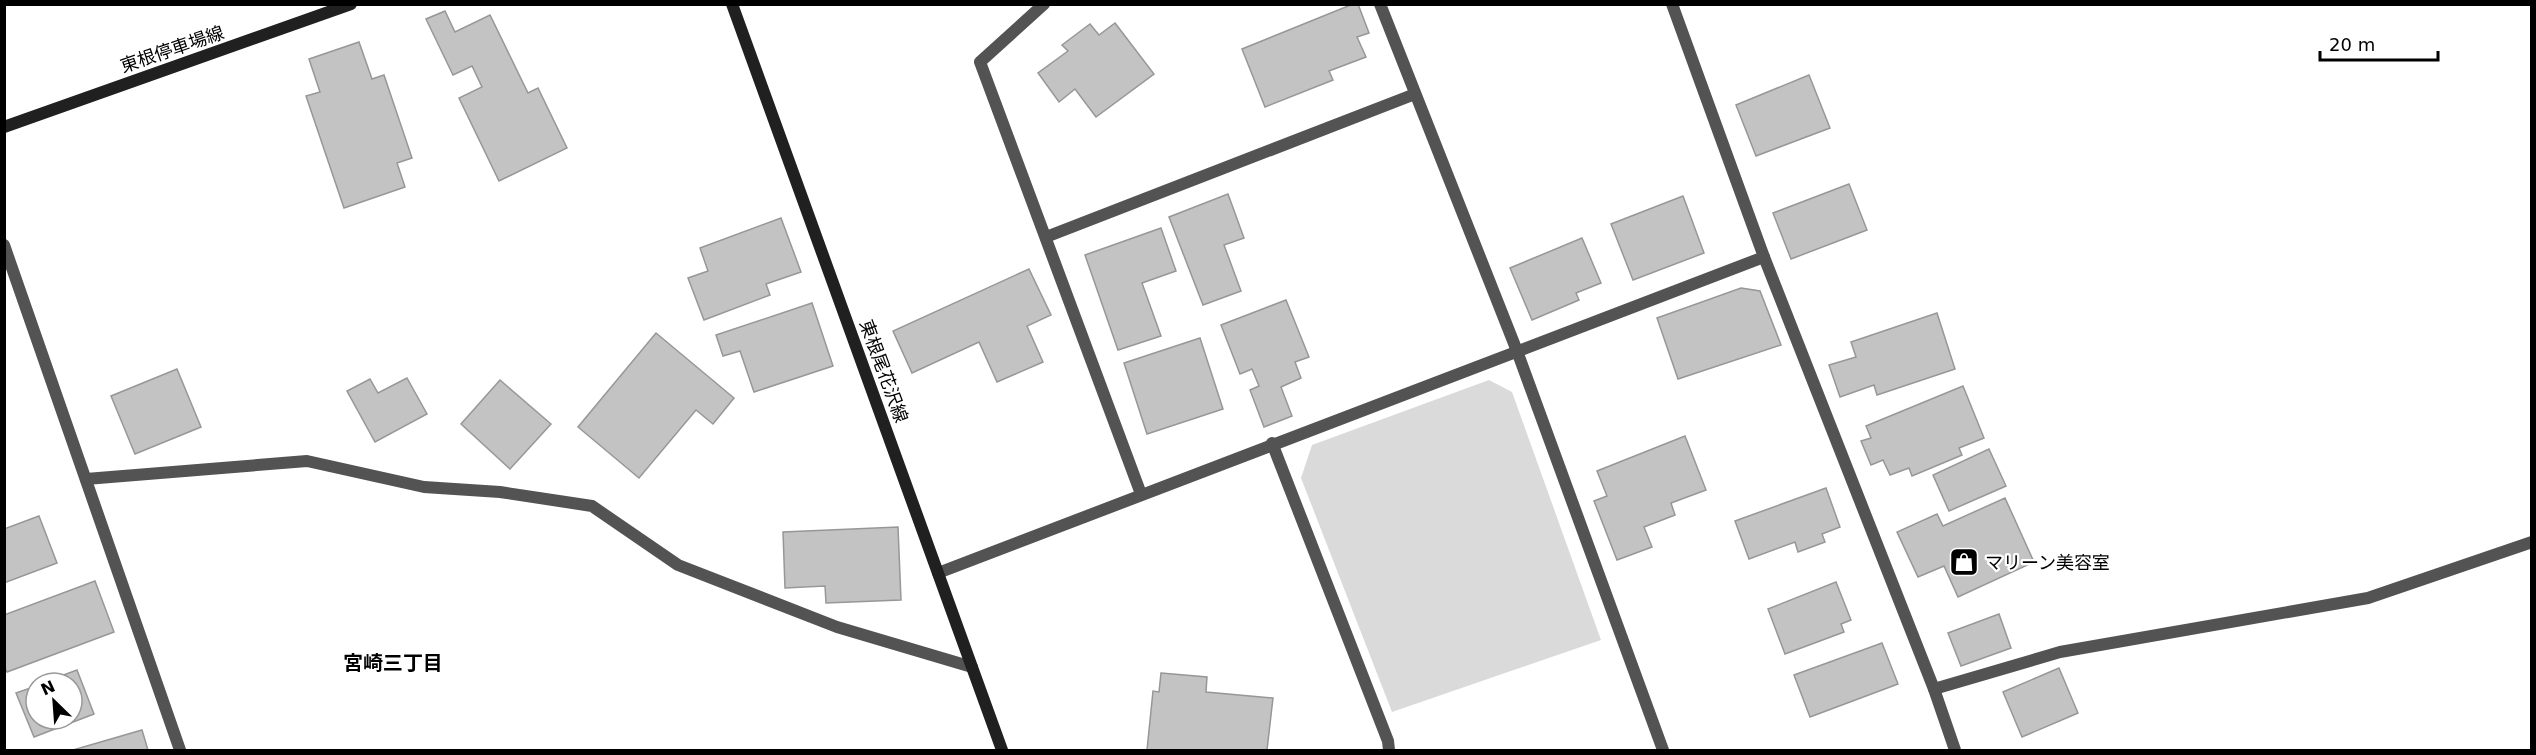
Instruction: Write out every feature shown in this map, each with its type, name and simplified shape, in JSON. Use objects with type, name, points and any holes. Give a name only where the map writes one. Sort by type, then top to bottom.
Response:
[{"type":"main road","name":"東根停車場線","points":[[4,127],[351,4]]},
{"type":"main road","name":"東根尾花沢線","points":[[732,4],[1002,750]]},
{"type":"street","points":[[1044,4],[980,62],[1142,494]]},
{"type":"street","points":[[1380,4],[1517,351],[1663,750]]},
{"type":"street","points":[[1672,4],[1764,257],[1934,689],[1955,750]]},
{"type":"street","points":[[1046,237],[1415,94]]},
{"type":"street","points":[[4,245],[180,750]]},
{"type":"street","points":[[938,573],[1272,443],[1764,257]]},
{"type":"street","points":[[1272,443],[1388,741],[1389,750]]},
{"type":"street","points":[[86,479],[306,461],[423,487],[500,492],[592,506],[678,565],[837,627],[972,667]]},
{"type":"street","points":[[1934,689],[2060,652],[2368,598],[2532,542]]},
{"type":"shaded area","points":[[1489,380],[1512,392],[1601,640],[1392,712],[1301,478],[1312,445]]},
{"type":"building","points":[[1353,4],[1358,4],[1369,33],[1357,37],[1366,57],[1329,71],[1333,80],[1265,107],[1242,49]]},
{"type":"building","points":[[445,11],[455,32],[490,15],[528,93],[538,88],[567,148],[499,181],[459,98],[482,87],[472,66],[453,75],[426,19]]},
{"type":"building","points":[[1115,23],[1154,74],[1096,117],[1075,89],[1059,102],[1038,73],[1068,51],[1062,45],[1090,24],[1099,35]]},
{"type":"building","points":[[359,42],[372,79],[384,75],[412,158],[397,163],[405,187],[344,208],[306,96],[320,92],[309,59]]},
{"type":"building","points":[[1809,75],[1830,128],[1756,156],[1736,105]]},
{"type":"building","points":[[1849,184],[1867,230],[1791,259],[1773,213]]},
{"type":"building","points":[[1228,194],[1244,238],[1224,245],[1241,291],[1203,305],[1169,217]]},
{"type":"building","points":[[1683,196],[1704,253],[1633,280],[1611,224]]},
{"type":"building","points":[[781,218],[801,272],[766,284],[770,295],[704,320],[688,278],[708,271],[700,248]]},
{"type":"building","points":[[1161,228],[1176,271],[1142,283],[1161,336],[1118,350],[1085,255]]},
{"type":"building","points":[[1582,238],[1601,283],[1576,293],[1579,300],[1532,320],[1510,268]]},
{"type":"building","points":[[1029,269],[1051,315],[1027,326],[1043,362],[997,382],[979,342],[912,373],[893,331]]},
{"type":"building","points":[[1741,288],[1760,291],[1781,345],[1678,379],[1657,318]]},
{"type":"building","points":[[1286,300],[1309,357],[1295,362],[1301,378],[1281,387],[1292,416],[1264,427],[1250,390],[1259,386],[1252,369],[1240,374],[1221,325]]},
{"type":"building","points":[[812,303],[833,366],[754,392],[740,351],[723,356],[716,335]]},
{"type":"building","points":[[1937,313],[1955,369],[1877,395],[1874,385],[1840,397],[1829,365],[1856,357],[1851,342]]},
{"type":"building","points":[[656,333],[734,398],[713,424],[696,410],[639,478],[578,427]]},
{"type":"building","points":[[1200,338],[1223,409],[1147,434],[1124,363]]},
{"type":"building","points":[[177,369],[201,427],[135,454],[111,396]]},
{"type":"building","points":[[407,378],[427,414],[375,442],[347,391],[370,379],[378,393]]},
{"type":"building","points":[[500,380],[551,424],[510,469],[461,424]]},
{"type":"building","points":[[1963,386],[1984,438],[1959,448],[1962,455],[1912,476],[1909,468],[1890,475],[1883,460],[1871,465],[1861,441],[1871,438],[1866,426]]},
{"type":"building","points":[[1685,436],[1706,490],[1671,503],[1675,515],[1644,527],[1652,547],[1617,560],[1594,501],[1607,496],[1597,471]]},
{"type":"building","points":[[1989,449],[2006,486],[1949,511],[1933,475]]},
{"type":"building","points":[[1826,488],[1840,527],[1822,534],[1825,542],[1798,552],[1795,542],[1749,559],[1735,521]]},
{"type":"building","points":[[2005,498],[2034,562],[1958,597],[1944,566],[1918,577],[1897,532],[1937,514],[1943,526]]},
{"type":"building","points":[[39,516],[57,563],[4,583],[4,529]]},
{"type":"building","points":[[898,527],[901,600],[826,603],[825,586],[785,588],[783,532]]},
{"type":"building","points":[[95,581],[114,632],[7,672],[4,667],[4,615]]},
{"type":"building","points":[[1836,582],[1851,620],[1841,624],[1844,632],[1785,654],[1768,609]]},
{"type":"building","points":[[1999,614],[2011,648],[1961,666],[1948,633]]},
{"type":"building","points":[[1882,643],[1898,684],[1810,717],[1794,675]]},
{"type":"building","points":[[2059,668],[2078,713],[2022,737],[2003,692]]},
{"type":"building","points":[[1161,673],[1207,677],[1206,692],[1273,698],[1267,750],[1147,750],[1153,691],[1159,692]]},
{"type":"building","points":[[84,688],[94,714],[84,718]]},
{"type":"building","points":[[24,690],[24,713],[16,693]]},
{"type":"building","points":[[142,730],[148,750],[73,750]]},
{"type":"building","points":[[32,731],[50,731],[34,737]]},
{"type":"place","name":"マリーン美容室","points":[[1964,562]]},
{"type":"district","name":"宮崎三丁目","points":[[393,663]]}]
